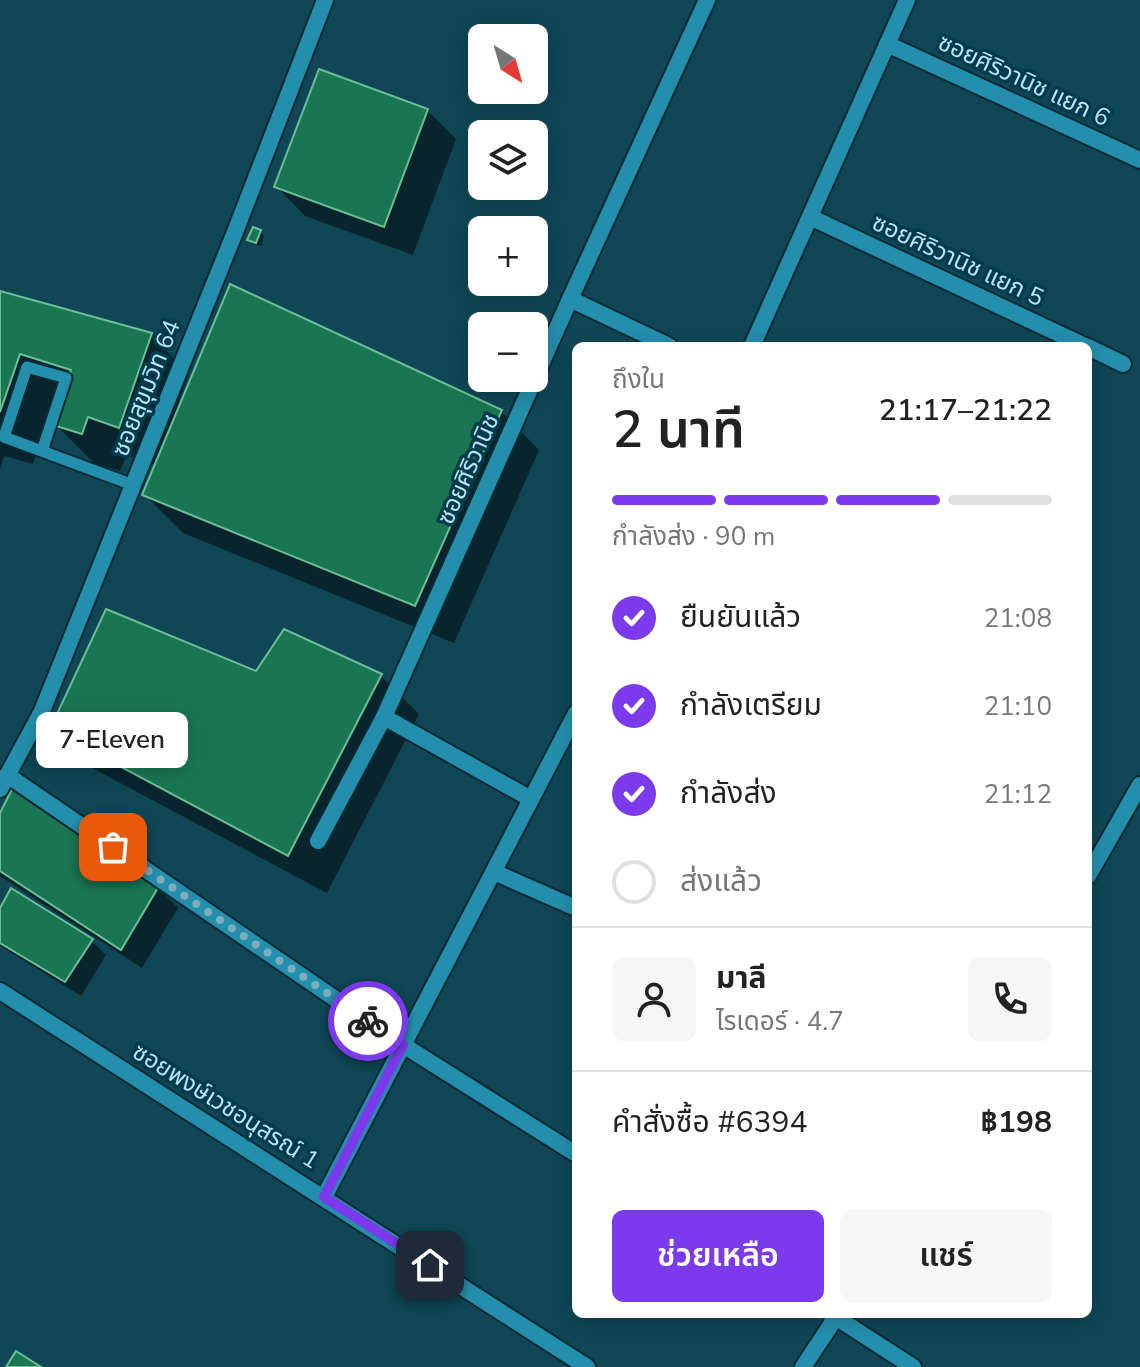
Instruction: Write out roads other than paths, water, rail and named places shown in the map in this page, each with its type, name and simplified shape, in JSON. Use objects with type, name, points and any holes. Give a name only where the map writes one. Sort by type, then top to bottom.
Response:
[{"type":"street","name":"ซอยสุขุมวิท 64","points":[[4,782],[42,711],[325,0]]},
{"type":"street","name":"ซอยศิริวานิช","points":[[318,841],[384,717],[707,0]]},
{"type":"street","points":[[754,342],[907,0]]},
{"type":"street","name":"ซอยศิริวานิช แยก 6","points":[[887,44],[1140,160]]},
{"type":"street","name":"ซอยศิริวานิช แยก 5","points":[[810,217],[1076,342]]},
{"type":"street","points":[[570,299],[661,342]]},
{"type":"street","name":"ซอยศิริวานิช แยก 5","points":[[1092,349],[1123,364]]},
{"type":"street","points":[[384,717],[531,799]]},
{"type":"street","points":[[324,1197],[572,721]]},
{"type":"street","points":[[4,782],[403,1045],[572,1151]]},
{"type":"street","points":[[1092,869],[1140,785]]},
{"type":"street","points":[[1092,843],[1106,845]]},
{"type":"street","points":[[494,872],[572,906]]},
{"type":"street","name":"ซอยพงษ์เวชอนุสรณ์ 1","points":[[0,991],[587,1367]]},
{"type":"street","points":[[803,1367],[833,1318]]},
{"type":"street","points":[[840,1318],[913,1367]]},
{"type":"lane","points":[[42,451],[66,378],[27,367],[4,437],[133,485]]},
{"type":"place","name":"7-Eleven","points":[[113,847]]}]
